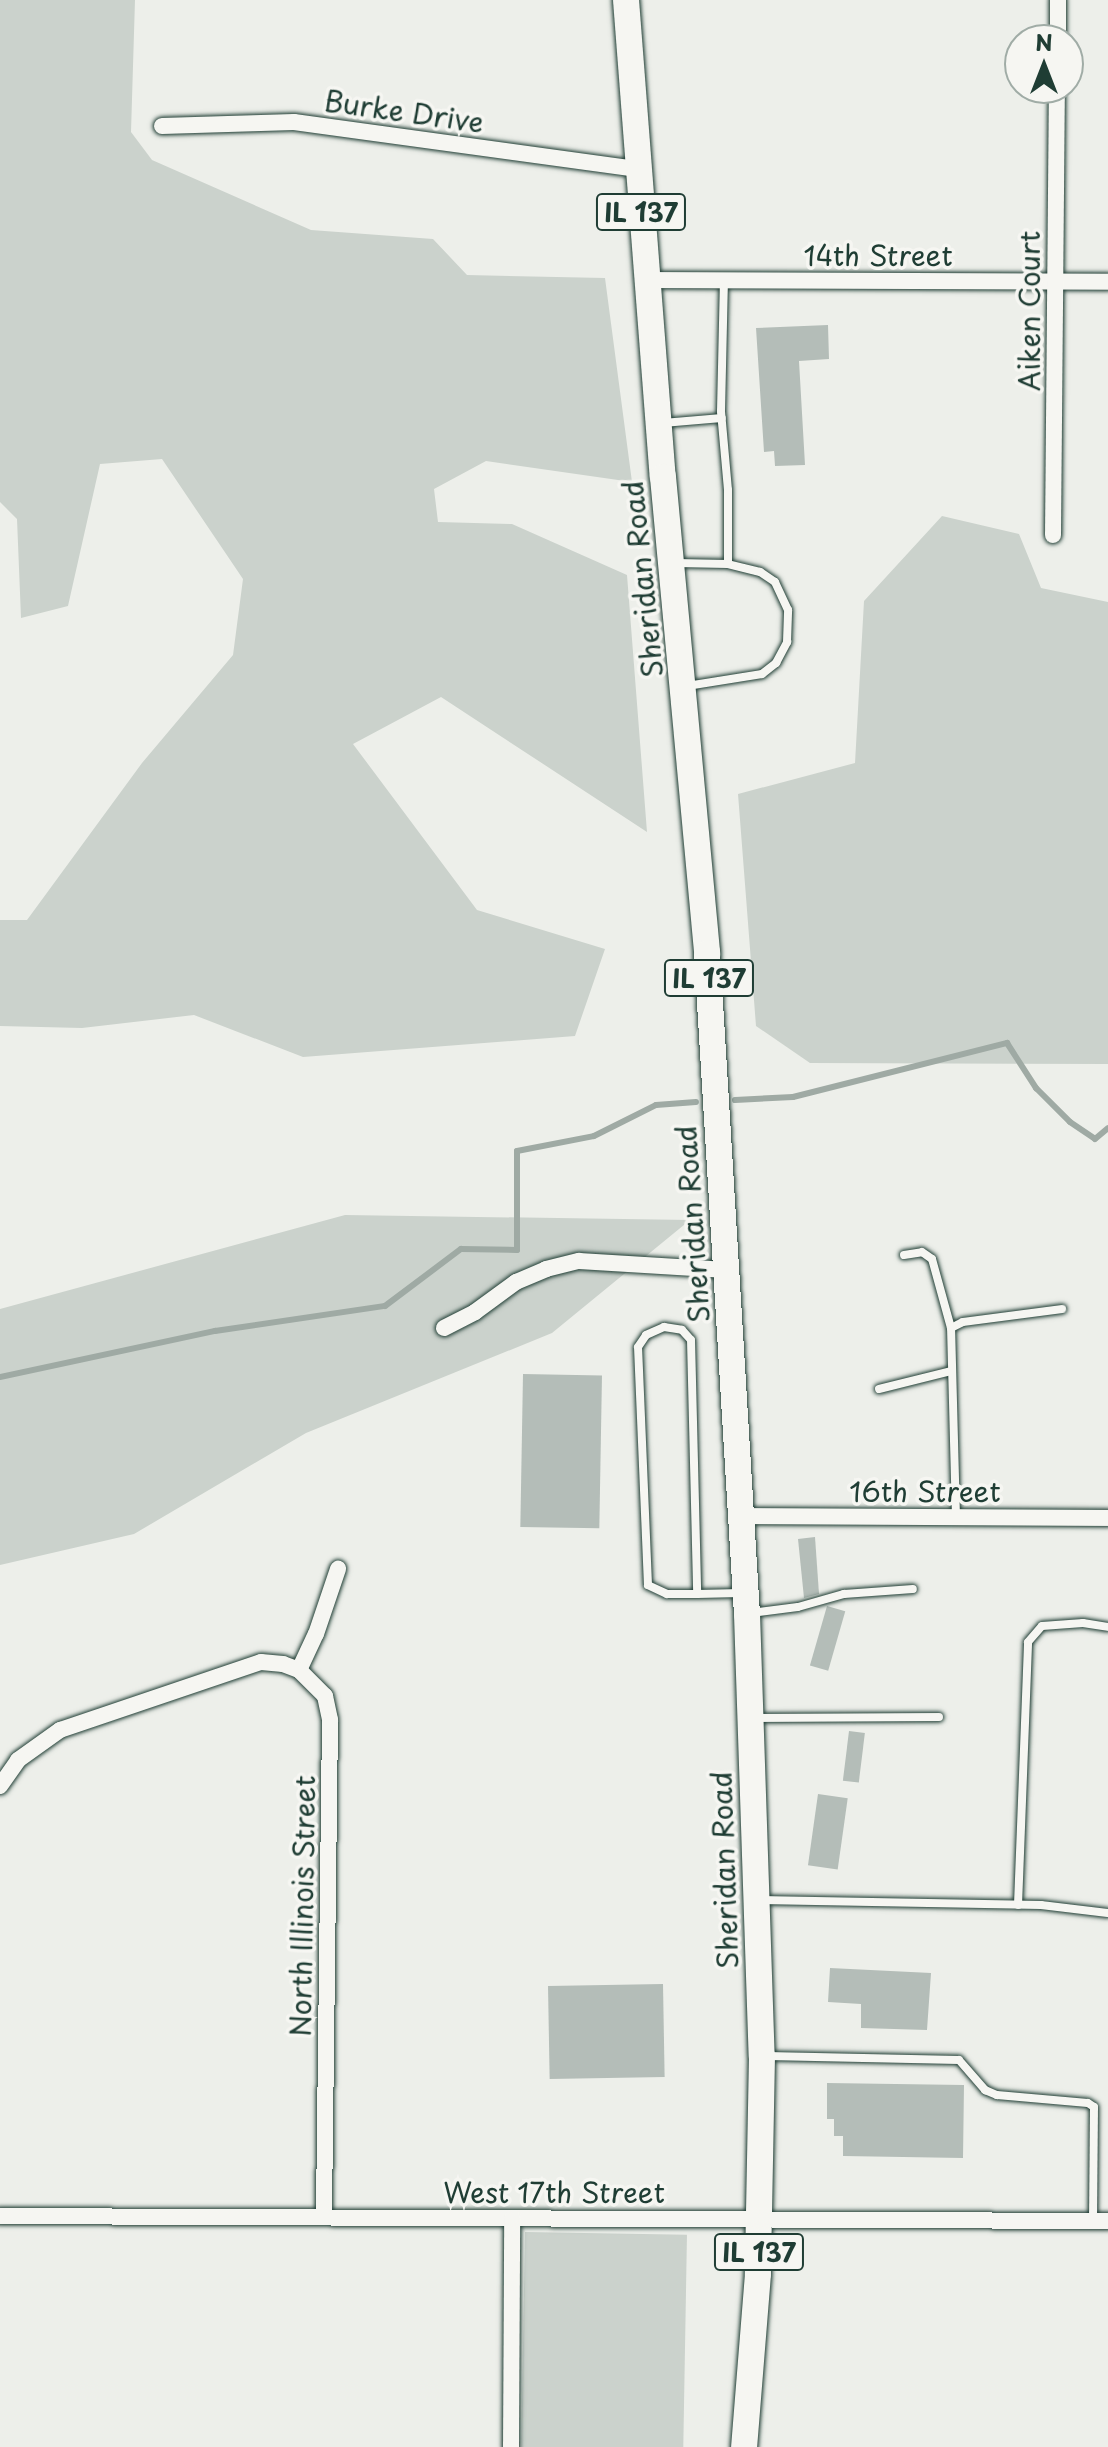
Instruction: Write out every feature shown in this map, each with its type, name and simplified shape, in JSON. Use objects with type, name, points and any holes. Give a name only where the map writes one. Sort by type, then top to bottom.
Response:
[{"type":"main road","name":"Sheridan Road","points":[[626,0],[659,424],[707,953],[752,1718],[762,2056],[760,2219],[744,2447]]},
{"type":"street","points":[[1058,0],[1058,24]]},
{"type":"street","name":"Aiken Court","points":[[1053,535],[1057,104]]},
{"type":"street","name":"Burke Drive","points":[[162,126],[294,122],[638,169]]},
{"type":"street","name":"14th Street","points":[[647,280],[1108,282]]},
{"type":"street","points":[[444,1328],[475,1312],[516,1282],[546,1269],[579,1261],[727,1270]]},
{"type":"street","name":"16th Street","points":[[742,1516],[1108,1518]]},
{"type":"street","points":[[0,1786],[18,1760],[60,1730],[261,1662],[283,1664],[299,1670],[316,1634],[338,1569]]},
{"type":"street","name":"North Illinois Street","points":[[299,1670],[325,1696],[330,1720],[324,2217]]},
{"type":"street","name":"West 17th Street","points":[[0,2216],[1100,2221]]},
{"type":"street","points":[[511,2447],[512,2218]]},
{"type":"lane","points":[[724,281],[722,418],[728,490],[728,564]]},
{"type":"lane","points":[[659,424],[722,418]]},
{"type":"lane","points":[[672,563],[728,564],[760,572],[775,582],[788,610],[787,642],[776,663],[762,674],[684,687]]},
{"type":"lane","points":[[904,1255],[922,1252],[932,1259],[951,1328],[956,1517]]},
{"type":"lane","points":[[951,1328],[963,1322],[1062,1309]]},
{"type":"lane","points":[[697,1594],[691,1340],[682,1330],[664,1327],[646,1335],[638,1347],[648,1585],[667,1594],[697,1594],[746,1604],[798,1607],[844,1594],[913,1589]]},
{"type":"lane","points":[[879,1389],[951,1371]]},
{"type":"lane","points":[[1018,1905],[1028,1642],[1042,1626],[1083,1623],[1108,1627]]},
{"type":"lane","points":[[752,1718],[939,1717]]},
{"type":"lane","points":[[758,1900],[1018,1905],[1108,1913]]},
{"type":"lane","points":[[762,2056],[959,2060],[985,2090],[997,2095],[1088,2103],[1094,2107],[1100,2221]]},
{"type":"shaded area","points":[[0,0],[135,0],[131,132],[152,160],[311,230],[433,239],[467,275],[605,278],[632,482],[486,461],[434,489],[438,522],[512,524],[627,575],[647,832],[441,697],[353,744],[477,910],[605,949],[575,1036],[303,1057],[194,1015],[82,1028],[0,1026],[0,920],[27,920],[142,763],[233,655],[243,579],[162,459],[100,464],[68,606],[21,618],[17,519],[0,502]]},
{"type":"shaded area","points":[[942,516],[1019,534],[1041,588],[1108,602],[1108,1064],[810,1063],[756,1026],[738,794],[855,763],[864,601]]},
{"type":"shaded area","points":[[345,1215],[690,1220],[552,1333],[306,1433],[134,1534],[0,1565],[0,1309]]},
{"type":"shaded area","points":[[525,2232],[687,2235],[683,2447],[521,2447]]},
{"type":"building","points":[[828,325],[829,359],[799,361],[805,465],[775,466],[774,451],[764,452],[756,328]]},
{"type":"building","points":[[523,1374],[602,1375],[599,1528],[520,1527]]},
{"type":"building","points":[[815,1537],[819,1594],[804,1598],[798,1539]]},
{"type":"building","points":[[827,1606],[845,1611],[828,1671],[810,1666]]},
{"type":"building","points":[[849,1731],[865,1733],[859,1783],[843,1781]]},
{"type":"building","points":[[818,1794],[848,1798],[838,1869],[808,1865]]},
{"type":"building","points":[[830,1968],[931,1973],[927,2030],[861,2028],[861,2004],[828,2002]]},
{"type":"building","points":[[663,1984],[665,2077],[550,2079],[548,1986]]},
{"type":"building","points":[[827,2083],[964,2085],[963,2158],[843,2156],[843,2136],[834,2136],[834,2119],[827,2119]]},
{"type":"waterway","points":[[735,1100],[793,1097],[1007,1043],[1036,1088],[1070,1122],[1095,1139],[1108,1128]]},
{"type":"waterway","points":[[0,1377],[215,1331],[385,1306],[461,1249],[517,1250],[517,1151],[594,1136],[656,1105],[696,1102]]}]
